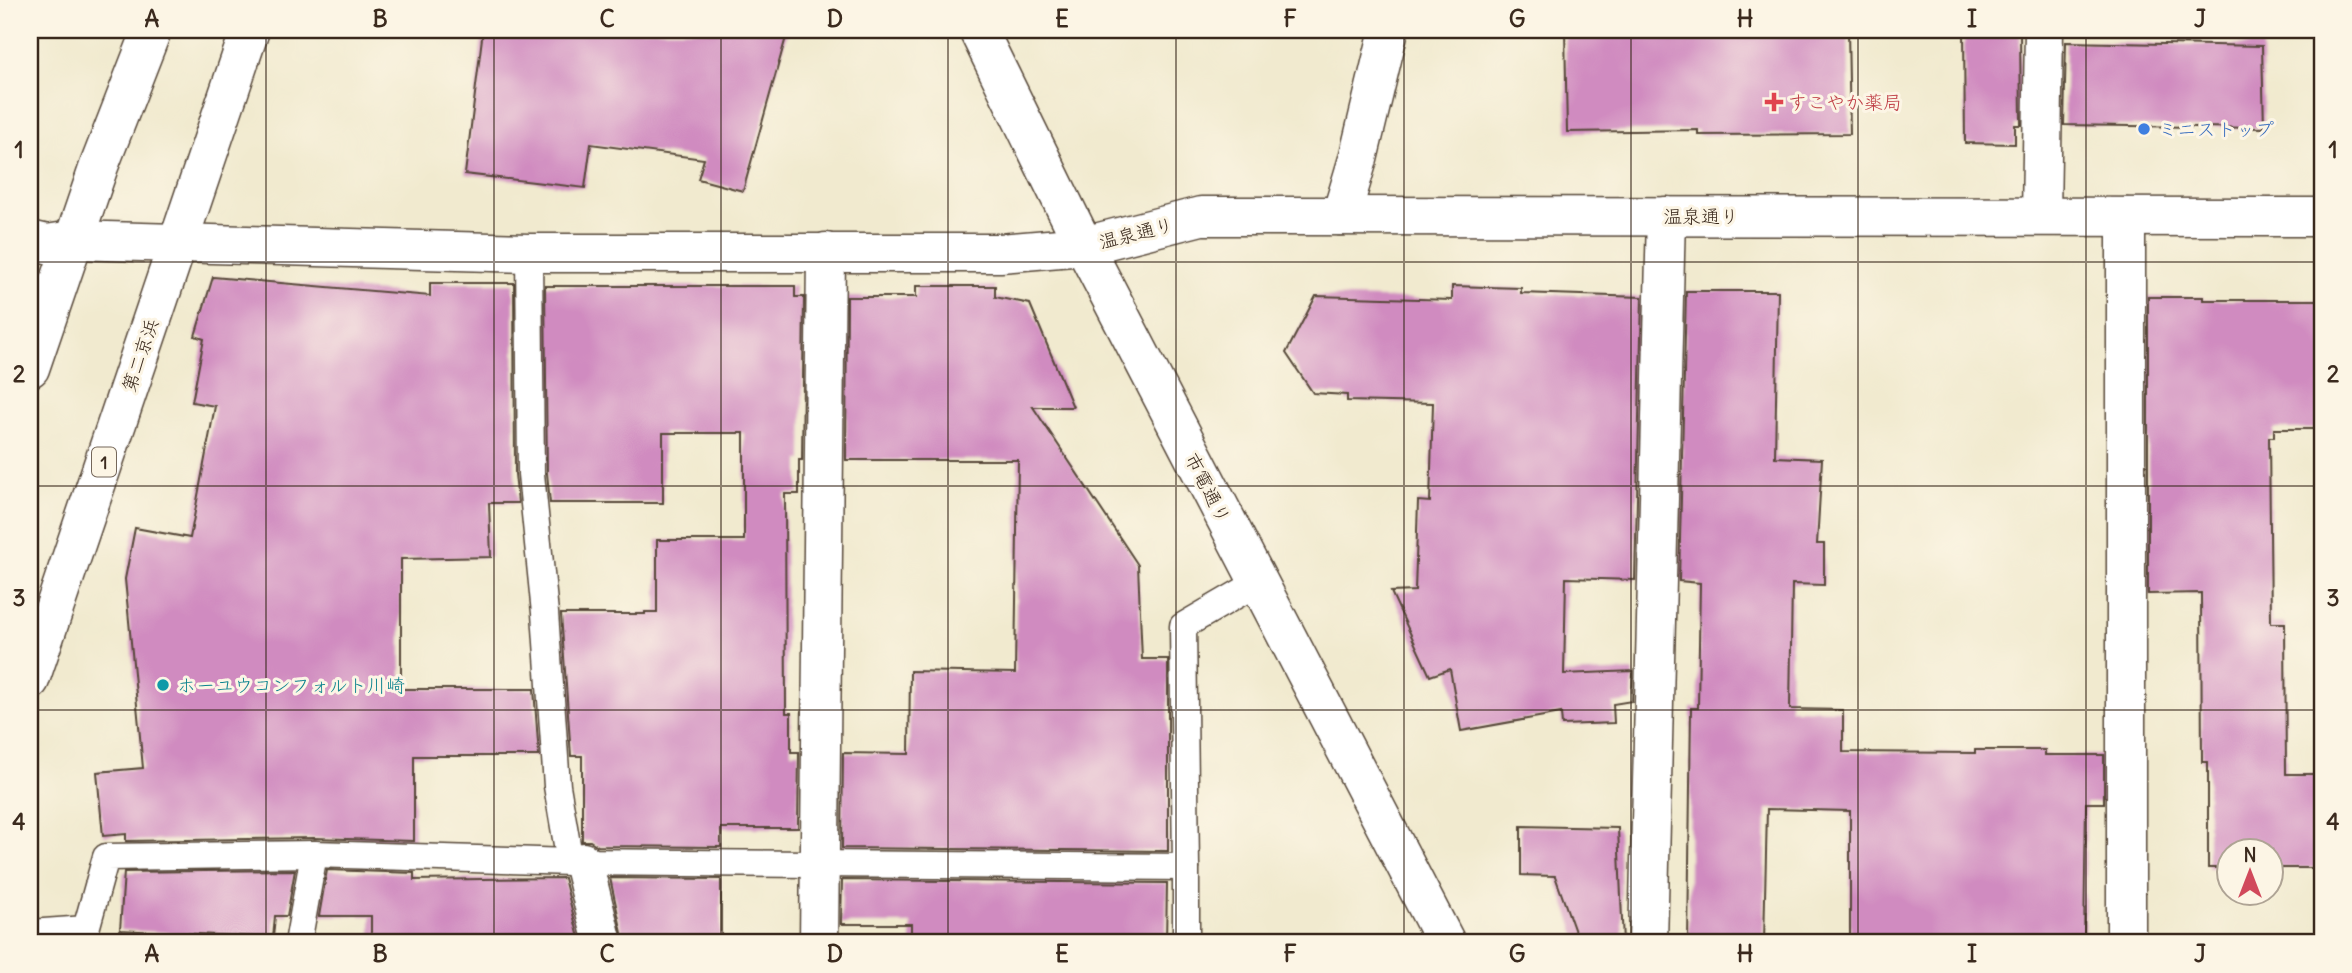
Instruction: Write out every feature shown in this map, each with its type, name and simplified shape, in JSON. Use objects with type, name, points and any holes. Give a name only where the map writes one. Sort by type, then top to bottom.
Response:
[{"type":"main road","points":[[30,368],[72,240],[152,30]]},
{"type":"main road","name":"第二京浜","points":[[30,680],[250,30]]},
{"type":"main road","name":"市電通り","points":[[978,30],[1084,246],[1446,943]]},
{"type":"main road","points":[[1341,216],[1358,159],[1389,30]]},
{"type":"main road","points":[[2041,216],[2044,30]]},
{"type":"main road","name":"温泉通り","points":[[30,240],[47,244],[72,240],[529,253],[1000,253],[1084,246],[1201,216],[2322,217]]},
{"type":"main road","points":[[1648,943],[1666,216]]},
{"type":"main road","points":[[2126,217],[2126,943]]},
{"type":"main road","points":[[819,943],[826,252]]},
{"type":"main road","points":[[576,862],[603,943]]},
{"type":"lane","points":[[529,253],[531,474],[545,613],[557,786],[576,862]]},
{"type":"lane","points":[[1186,943],[1183,626],[1257,583]]},
{"type":"lane","points":[[30,933],[86,929],[107,857],[314,854],[576,862],[1186,867]]},
{"type":"lane","points":[[298,943],[314,854]]},
{"type":"building","points":[[483,30],[788,30],[743,191],[698,179],[704,159],[591,144],[585,188],[465,174]]},
{"type":"building","points":[[1565,30],[1848,30],[1850,134],[1698,135],[1698,130],[1567,132]]},
{"type":"building","points":[[1964,30],[2020,30],[2021,125],[2015,125],[2015,144],[1965,143]]},
{"type":"building","points":[[2066,42],[2262,46],[2264,128],[2064,125]]},
{"type":"building","points":[[213,277],[430,296],[430,283],[514,283],[515,474],[518,503],[489,503],[491,557],[401,559],[401,689],[534,689],[539,756],[414,756],[414,841],[314,838],[126,841],[126,834],[103,836],[97,772],[143,768],[125,579],[135,528],[190,538],[215,406],[192,402],[204,339],[195,336]]},
{"type":"building","points":[[545,286],[795,286],[795,297],[804,297],[802,460],[799,460],[799,494],[785,494],[786,713],[791,713],[791,752],[799,752],[798,828],[721,828],[721,847],[598,846],[590,841],[582,841],[582,756],[571,756],[561,614],[657,612],[657,540],[744,540],[744,433],[663,433],[663,503],[550,503],[547,473]]},
{"type":"building","points":[[916,286],[995,286],[995,297],[1030,304],[1073,407],[1033,407],[1138,565],[1142,659],[1168,659],[1168,851],[842,848],[843,753],[909,754],[910,671],[1015,673],[1018,460],[846,460],[847,297],[916,297]]},
{"type":"building","points":[[1452,286],[1521,288],[1521,293],[1642,297],[1635,580],[1566,578],[1564,674],[1633,671],[1632,701],[1613,704],[1614,723],[1562,725],[1561,713],[1461,731],[1450,669],[1430,676],[1391,592],[1415,591],[1418,501],[1430,502],[1433,403],[1347,401],[1347,395],[1313,393],[1286,353],[1316,296],[1452,300]]},
{"type":"building","points":[[1686,291],[1778,291],[1775,457],[1822,459],[1817,544],[1824,544],[1824,585],[1792,584],[1790,709],[1843,710],[1843,752],[1975,753],[1975,750],[2045,750],[2045,755],[2104,755],[2104,803],[2086,803],[2084,943],[1850,943],[1850,811],[1767,809],[1764,943],[1688,943],[1691,708],[1698,708],[1700,583],[1679,581]]},
{"type":"building","points":[[2148,297],[2322,300],[2322,429],[2274,429],[2274,437],[2269,437],[2271,623],[2285,623],[2286,774],[2322,774],[2322,868],[2286,868],[2286,836],[2216,836],[2216,868],[2208,868],[2208,762],[2202,762],[2201,593],[2148,594]]},
{"type":"building","points":[[1521,826],[1618,828],[1623,943],[1579,943],[1555,876],[1521,875]]},
{"type":"building","points":[[295,870],[287,916],[275,916],[273,938],[120,930],[124,872]]},
{"type":"building","points":[[327,870],[414,873],[414,880],[564,878],[580,942],[449,940],[449,943],[371,943],[371,916],[319,916]]},
{"type":"building","points":[[610,878],[721,879],[721,943],[624,942]]},
{"type":"building","points":[[842,880],[1167,883],[1166,943],[911,943],[911,924],[841,924]]},
{"type":"place","name":"すこやか薬局","points":[[1774,102]]},
{"type":"place","name":"ミニストップ","points":[[2144,129]]},
{"type":"place","name":"ホーユウコンフォルト川崎","points":[[163,685]]}]
